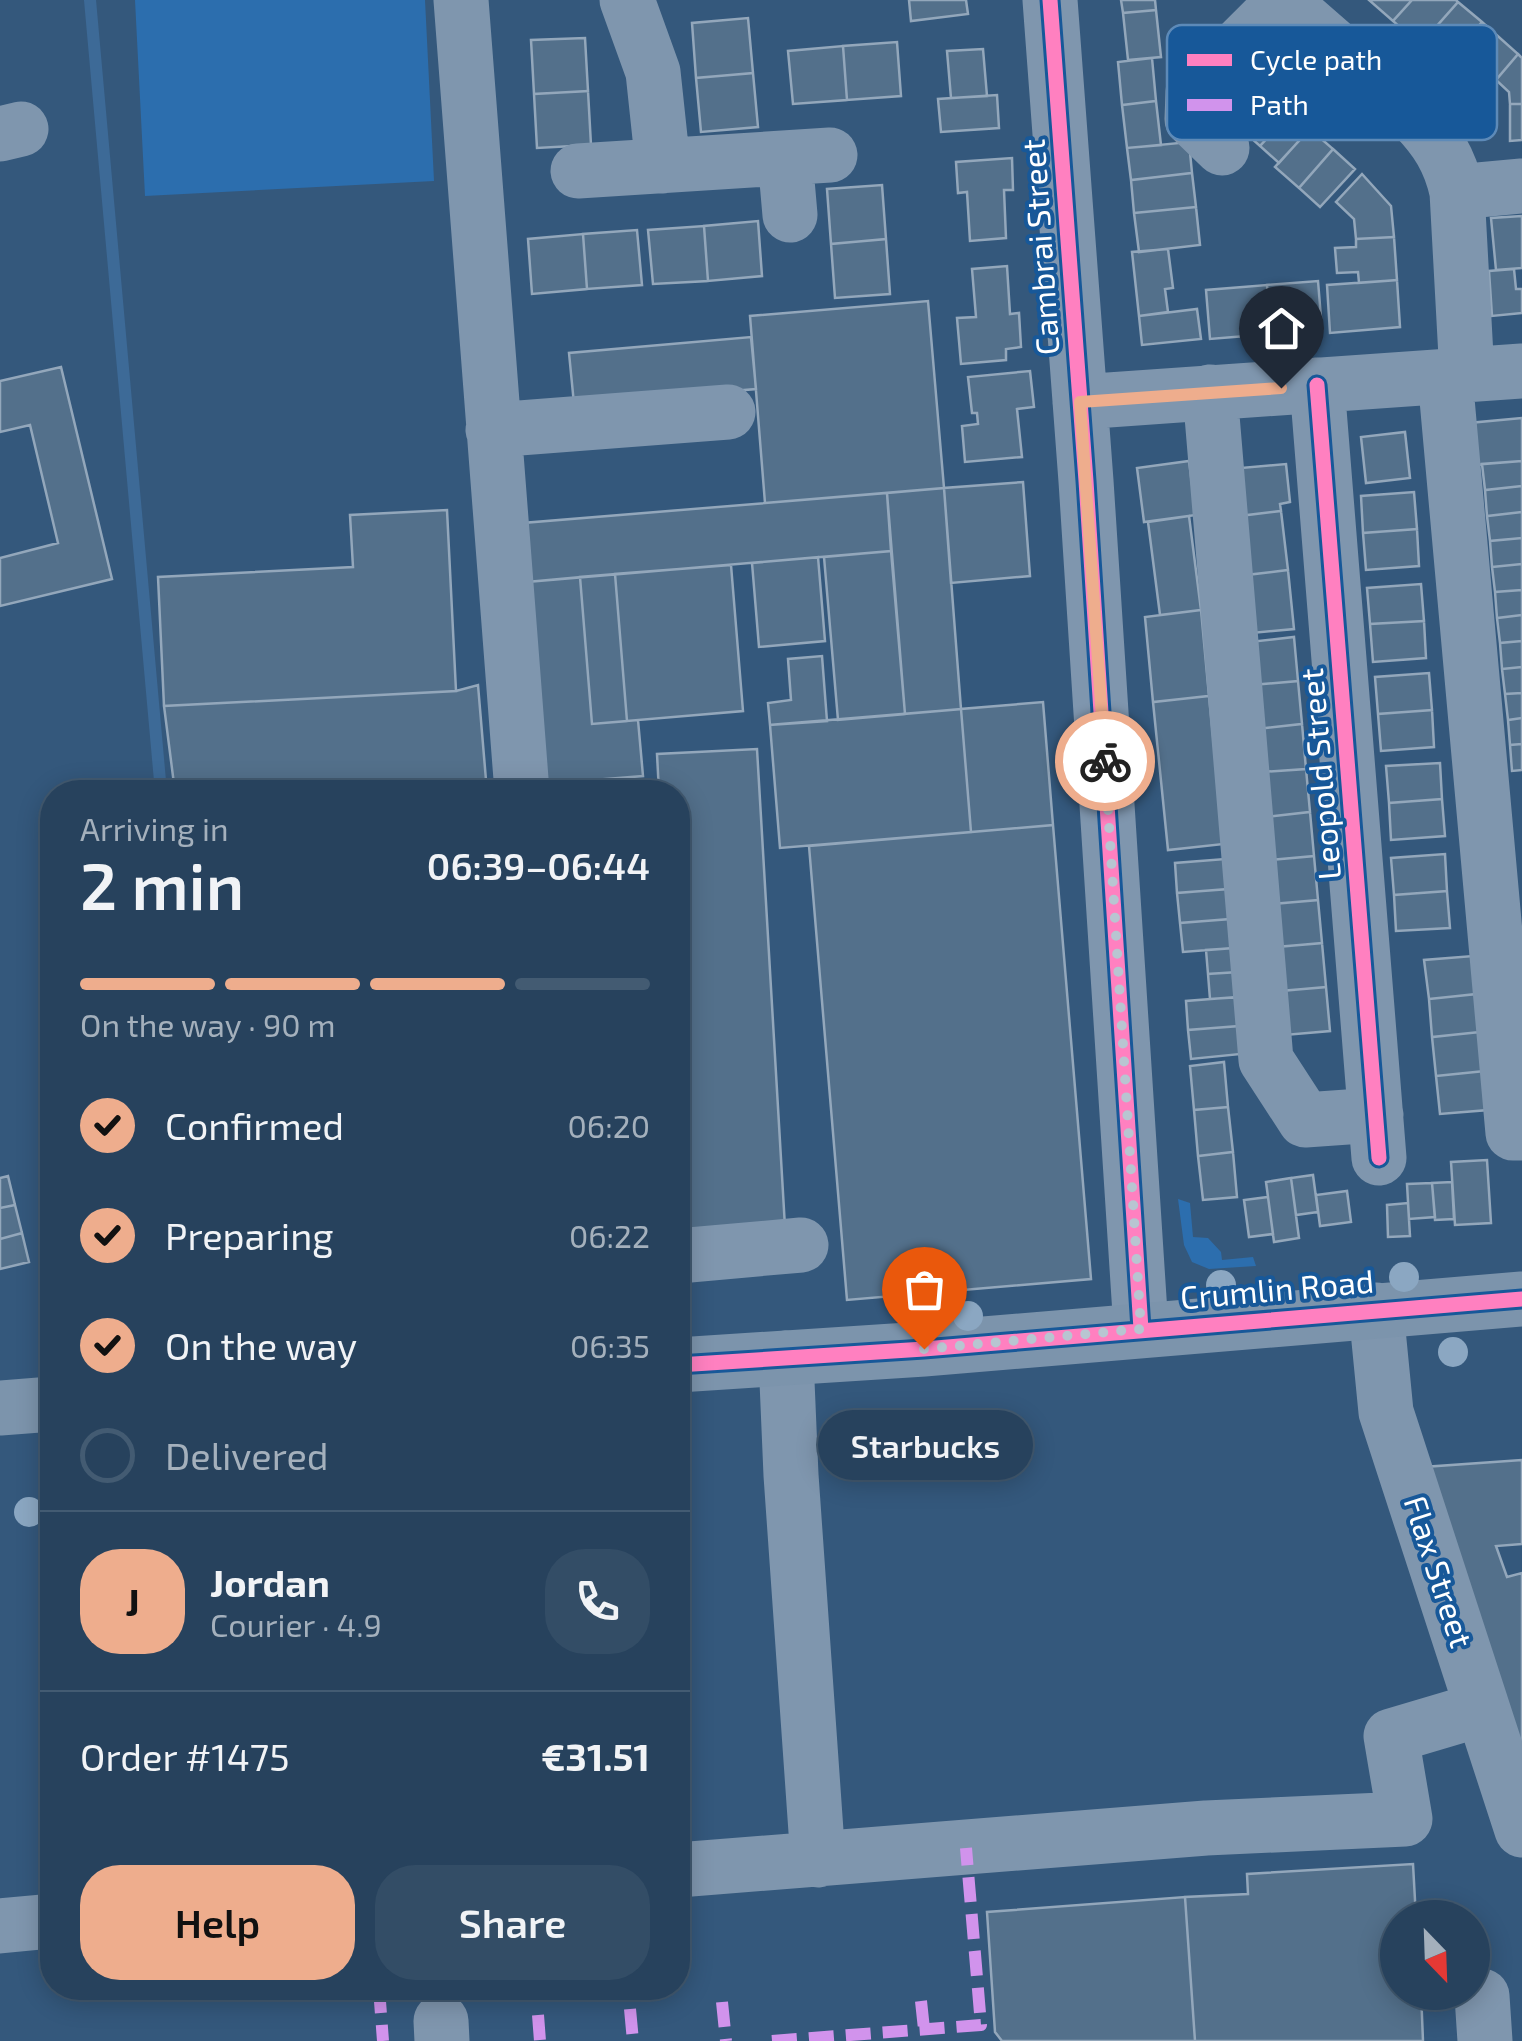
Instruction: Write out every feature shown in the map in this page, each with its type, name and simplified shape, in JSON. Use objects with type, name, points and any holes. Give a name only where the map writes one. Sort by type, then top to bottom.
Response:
[{"type":"main road","name":"Crumlin Road","points":[[690,1365],[1522,1300]]},
{"type":"main road","points":[[0,1408],[40,1405]]},
{"type":"street","points":[[460,0],[521,780]]},
{"type":"street","points":[[627,0],[653,72],[662,166]]},
{"type":"street","name":"Cambrai Street","points":[[1050,0],[1141,1329]]},
{"type":"street","points":[[1258,25],[1276,6],[1299,25]]},
{"type":"street","points":[[1214,140],[1222,148]]},
{"type":"street","points":[[1436,140],[1450,164],[1457,192],[1456,376],[1513,1133],[1522,1132]]},
{"type":"street","points":[[578,171],[808,156],[790,216]]},
{"type":"street","points":[[1457,192],[1522,186]]},
{"type":"street","points":[[1080,402],[1522,372]]},
{"type":"street","name":"Leopold Street","points":[[1210,392],[1266,1060],[1305,1120],[1377,1136],[1317,386]]},
{"type":"street","points":[[493,430],[728,412]]},
{"type":"street","points":[[690,1255],[801,1245]]},
{"type":"street","name":"Flax Street","points":[[1376,1310],[1386,1412],[1522,1830]]},
{"type":"street","points":[[786,1358],[818,1860]]},
{"type":"street","points":[[690,1869],[1206,1828],[1405,1819],[1391,1736],[1482,1709]]},
{"type":"street","points":[[0,1926],[40,1923]]},
{"type":"shaded area","points":[[135,0],[425,0],[434,181],[145,196]]},
{"type":"shaded area","points":[[1178,1199],[1190,1203],[1193,1237],[1208,1238],[1221,1252],[1222,1260],[1253,1257],[1256,1266],[1209,1269],[1192,1262],[1184,1245]]},
{"type":"building","points":[[909,0],[966,0],[968,14],[911,21]]},
{"type":"building","points":[[1121,0],[1155,0],[1156,10],[1123,13]]},
{"type":"building","points":[[1369,0],[1412,0],[1393,21]]},
{"type":"building","points":[[1412,0],[1458,2],[1438,25],[1398,25],[1393,21]]},
{"type":"building","points":[[1458,2],[1482,22],[1479,25],[1438,25]]},
{"type":"building","points":[[1156,10],[1161,57],[1128,60],[1123,13]]},
{"type":"building","points":[[748,18],[753,73],[696,78],[692,23]]},
{"type":"building","points":[[1497,35],[1518,54],[1497,79]]},
{"type":"building","points":[[585,38],[588,91],[534,94],[531,40]]},
{"type":"building","points":[[897,42],[901,96],[847,100],[843,46]]},
{"type":"building","points":[[843,46],[847,100],[793,104],[788,51]]},
{"type":"building","points":[[983,49],[987,96],[951,98],[947,51]]},
{"type":"building","points":[[1518,54],[1522,58],[1522,104],[1510,104],[1509,92],[1497,79]]},
{"type":"building","points":[[1152,58],[1156,101],[1122,105],[1118,62]]},
{"type":"building","points":[[753,73],[758,127],[701,132],[696,78]]},
{"type":"building","points":[[588,91],[591,145],[537,148],[534,94]]},
{"type":"building","points":[[997,95],[999,128],[941,132],[938,99]]},
{"type":"building","points":[[1156,101],[1161,145],[1127,148],[1122,105]]},
{"type":"building","points":[[1510,104],[1522,104],[1522,140],[1510,141]]},
{"type":"building","points":[[1266,140],[1300,140],[1279,163],[1260,146]]},
{"type":"building","points":[[1300,140],[1323,140],[1333,149],[1299,188],[1275,167]]},
{"type":"building","points":[[1189,142],[1192,173],[1131,180],[1127,148]]},
{"type":"building","points":[[1333,149],[1355,169],[1320,207],[1299,188]]},
{"type":"building","points":[[1012,158],[1013,190],[1004,190],[1006,238],[970,241],[967,192],[958,193],[956,162]]},
{"type":"building","points":[[1192,173],[1196,207],[1134,213],[1131,180]]},
{"type":"building","points":[[1362,174],[1391,206],[1394,237],[1356,239],[1354,219],[1336,202]]},
{"type":"building","points":[[882,185],[886,239],[831,244],[827,189]]},
{"type":"building","points":[[1196,207],[1200,245],[1139,252],[1134,213]]},
{"type":"building","points":[[1522,216],[1522,268],[1496,270],[1491,218]]},
{"type":"building","points":[[758,221],[762,276],[708,281],[704,226]]},
{"type":"building","points":[[704,226],[708,281],[653,284],[648,230]]},
{"type":"building","points":[[637,230],[642,285],[587,289],[583,234]]},
{"type":"building","points":[[583,234],[587,289],[532,294],[528,239]]},
{"type":"building","points":[[1394,237],[1397,280],[1359,283],[1358,272],[1337,273],[1335,248],[1356,247],[1356,239]]},
{"type":"building","points":[[886,239],[890,294],[835,298],[831,244]]},
{"type":"building","points":[[1168,249],[1173,288],[1165,289],[1168,312],[1139,316],[1132,252]]},
{"type":"building","points":[[1007,266],[1010,314],[1019,313],[1021,347],[1006,349],[1006,360],[961,364],[957,318],[976,317],[972,269]]},
{"type":"building","points":[[1514,269],[1516,289],[1522,289],[1522,313],[1492,316],[1489,271]]},
{"type":"building","points":[[1397,280],[1400,327],[1330,333],[1327,285]]},
{"type":"building","points":[[1318,281],[1322,330],[1270,334],[1267,285]]},
{"type":"building","points":[[1267,285],[1270,334],[1210,339],[1206,290]]},
{"type":"building","points":[[928,301],[944,488],[765,503],[750,316]]},
{"type":"building","points":[[1197,309],[1201,339],[1142,345],[1139,316]]},
{"type":"building","points":[[751,337],[756,389],[574,404],[569,353]]},
{"type":"building","points":[[61,367],[112,579],[0,606],[0,558],[58,543],[30,425],[0,432],[0,381]]},
{"type":"building","points":[[1030,371],[1034,407],[1017,409],[1022,457],[965,462],[962,426],[978,424],[977,413],[972,413],[968,377]]},
{"type":"building","points":[[1522,418],[1522,461],[1473,465],[1469,423]]},
{"type":"building","points":[[1405,432],[1410,478],[1366,483],[1361,437]]},
{"type":"building","points":[[1189,461],[1196,515],[1144,522],[1137,468]]},
{"type":"building","points":[[1522,461],[1522,486],[1485,490],[1482,464]]},
{"type":"building","points":[[1286,464],[1290,502],[1280,504],[1281,511],[1239,516],[1229,469]]},
{"type":"building","points":[[1023,482],[1030,576],[951,583],[944,488]]},
{"type":"building","points":[[1522,486],[1522,512],[1487,516],[1485,490]]},
{"type":"building","points":[[944,488],[961,709],[905,714],[887,493]]},
{"type":"building","points":[[1414,492],[1417,529],[1363,533],[1361,496]]},
{"type":"building","points":[[887,493],[891,551],[528,582],[523,523]]},
{"type":"building","points":[[447,510],[456,691],[164,706],[158,577],[353,567],[350,515]]},
{"type":"building","points":[[1281,511],[1288,570],[1246,575],[1239,516]]},
{"type":"building","points":[[1522,512],[1522,538],[1490,541],[1487,516]]},
{"type":"building","points":[[1189,516],[1201,610],[1160,615],[1148,522]]},
{"type":"building","points":[[1417,529],[1419,566],[1366,570],[1363,533]]},
{"type":"building","points":[[1522,538],[1522,564],[1492,567],[1490,541]]},
{"type":"building","points":[[891,551],[905,714],[838,720],[824,557]]},
{"type":"building","points":[[818,557],[825,641],[759,647],[752,563]]},
{"type":"building","points":[[1522,564],[1522,590],[1495,592],[1492,567]]},
{"type":"building","points":[[731,565],[743,711],[627,721],[615,574]]},
{"type":"building","points":[[1288,570],[1294,629],[1252,633],[1246,575]]},
{"type":"building","points":[[615,574],[627,721],[592,724],[580,577]]},
{"type":"building","points":[[580,577],[592,724],[638,720],[643,776],[544,780],[528,582]]},
{"type":"building","points":[[1421,584],[1424,621],[1370,624],[1367,588]]},
{"type":"building","points":[[1522,590],[1522,615],[1497,618],[1495,592]]},
{"type":"building","points":[[1201,610],[1209,696],[1153,702],[1145,617]]},
{"type":"building","points":[[1522,615],[1522,641],[1500,643],[1497,618]]},
{"type":"building","points":[[1424,621],[1426,658],[1373,662],[1370,624]]},
{"type":"building","points":[[1294,637],[1298,681],[1252,685],[1249,642]]},
{"type":"building","points":[[1522,641],[1522,667],[1502,669],[1500,643]]},
{"type":"building","points":[[822,656],[827,721],[770,725],[768,703],[791,700],[788,659]]},
{"type":"building","points":[[1522,667],[1522,693],[1505,694],[1502,669]]},
{"type":"building","points":[[1429,673],[1432,710],[1378,714],[1375,677]]},
{"type":"building","points":[[1298,681],[1302,724],[1257,729],[1252,685]]},
{"type":"building","points":[[478,685],[486,780],[173,780],[164,706],[456,691]]},
{"type":"building","points":[[1522,693],[1522,718],[1508,720],[1505,694]]},
{"type":"building","points":[[1209,696],[1224,844],[1168,850],[1153,702]]},
{"type":"building","points":[[1043,702],[1053,825],[971,832],[961,709]]},
{"type":"building","points":[[961,709],[971,832],[780,848],[770,725]]},
{"type":"building","points":[[1432,710],[1434,747],[1381,751],[1378,714]]},
{"type":"building","points":[[1522,718],[1522,744],[1510,745],[1508,720]]},
{"type":"building","points":[[1302,724],[1306,769],[1261,772],[1257,729]]},
{"type":"building","points":[[1522,744],[1522,770],[1512,771],[1510,745]]},
{"type":"building","points":[[757,749],[785,1227],[690,1234],[690,780],[658,780],[657,754]]},
{"type":"building","points":[[1440,763],[1442,799],[1389,803],[1386,766]]},
{"type":"building","points":[[1306,769],[1310,812],[1265,817],[1261,772]]},
{"type":"building","points":[[1442,799],[1445,836],[1391,840],[1389,803]]},
{"type":"building","points":[[1310,812],[1314,856],[1269,860],[1265,817]]},
{"type":"building","points":[[1053,825],[1091,1279],[847,1300],[809,846]]},
{"type":"building","points":[[1445,854],[1447,891],[1394,895],[1391,858]]},
{"type":"building","points":[[1314,856],[1318,900],[1273,904],[1269,860]]},
{"type":"building","points":[[1225,859],[1228,889],[1177,893],[1175,863]]},
{"type":"building","points":[[1228,889],[1230,919],[1180,923],[1177,893]]},
{"type":"building","points":[[1447,891],[1450,928],[1396,931],[1394,895]]},
{"type":"building","points":[[1318,900],[1322,943],[1277,947],[1273,904]]},
{"type":"building","points":[[1230,919],[1233,948],[1183,952],[1180,923]]},
{"type":"building","points":[[1322,943],[1326,987],[1281,991],[1277,947]]},
{"type":"building","points":[[1235,948],[1238,972],[1208,974],[1206,950]]},
{"type":"building","points":[[1473,956],[1477,994],[1429,999],[1424,960]]},
{"type":"building","points":[[1238,972],[1240,997],[1210,999],[1208,974]]},
{"type":"building","points":[[1326,987],[1330,1031],[1285,1035],[1281,991]]},
{"type":"building","points":[[1477,994],[1480,1032],[1432,1037],[1429,999]]},
{"type":"building","points":[[1236,997],[1239,1026],[1188,1030],[1186,1001]]},
{"type":"building","points":[[1239,1026],[1241,1054],[1191,1059],[1188,1030]]},
{"type":"building","points":[[1480,1032],[1485,1071],[1436,1076],[1432,1037]]},
{"type":"building","points":[[1224,1062],[1228,1107],[1194,1110],[1190,1066]]},
{"type":"building","points":[[1485,1071],[1488,1110],[1440,1114],[1436,1076]]},
{"type":"building","points":[[1228,1107],[1233,1152],[1198,1156],[1194,1110]]},
{"type":"building","points":[[1233,1152],[1237,1197],[1203,1200],[1198,1156]]},
{"type":"building","points":[[1487,1160],[1491,1223],[1455,1225],[1451,1162]]},
{"type":"building","points":[[1313,1175],[1318,1212],[1296,1215],[1291,1178]]},
{"type":"building","points":[[8,1176],[15,1205],[0,1208],[0,1178]]},
{"type":"building","points":[[1291,1178],[1299,1238],[1274,1242],[1266,1182]]},
{"type":"building","points":[[1452,1182],[1454,1219],[1435,1220],[1432,1183]]},
{"type":"building","points":[[1432,1183],[1435,1217],[1409,1219],[1407,1184]]},
{"type":"building","points":[[1347,1191],[1351,1222],[1320,1226],[1316,1195]]},
{"type":"building","points":[[1268,1197],[1273,1234],[1249,1237],[1244,1200]]},
{"type":"building","points":[[1408,1203],[1410,1236],[1388,1237],[1387,1205]]},
{"type":"building","points":[[15,1205],[22,1233],[0,1239],[0,1208]]},
{"type":"building","points":[[22,1233],[29,1262],[0,1269],[0,1239]]},
{"type":"building","points":[[1522,1460],[1522,1544],[1496,1546],[1507,1577],[1522,1573],[1522,1773],[1424,1467]]},
{"type":"building","points":[[1413,1864],[1415,1900],[1380,1900],[1380,2010],[1422,2010],[1423,2041],[1195,2041],[1185,1897],[1248,1894],[1247,1874]]},
{"type":"building","points":[[1185,1897],[1195,2041],[1002,2041],[995,2032],[987,1912]]},
{"type":"waterway","points":[[90,0],[160,780]]},
{"type":"marked path","points":[[772,2041],[981,2025],[966,1848]]},
{"type":"marked path","points":[[380,2000],[383,2041]]},
{"type":"marked path","points":[[921,2001],[924,2029]]},
{"type":"marked path","points":[[722,2002],[726,2041]]},
{"type":"marked path","points":[[630,2009],[633,2041]]},
{"type":"marked path","points":[[538,2015],[540,2041]]},
{"type":"cycle path","points":[[1050,0],[1086,481],[1141,1329]]},
{"type":"cycle path","points":[[1317,385],[1379,1158]]},
{"type":"cycle path","points":[[690,1364],[924,1349],[1522,1299]]},
{"type":"way so far","points":[[924,1349],[1141,1329],[1105,761]]},
{"type":"place","name":"Starbucks","points":[[924,1349]]},
{"type":"route","points":[[1105,761],[1080,402],[1281,388]]}]
